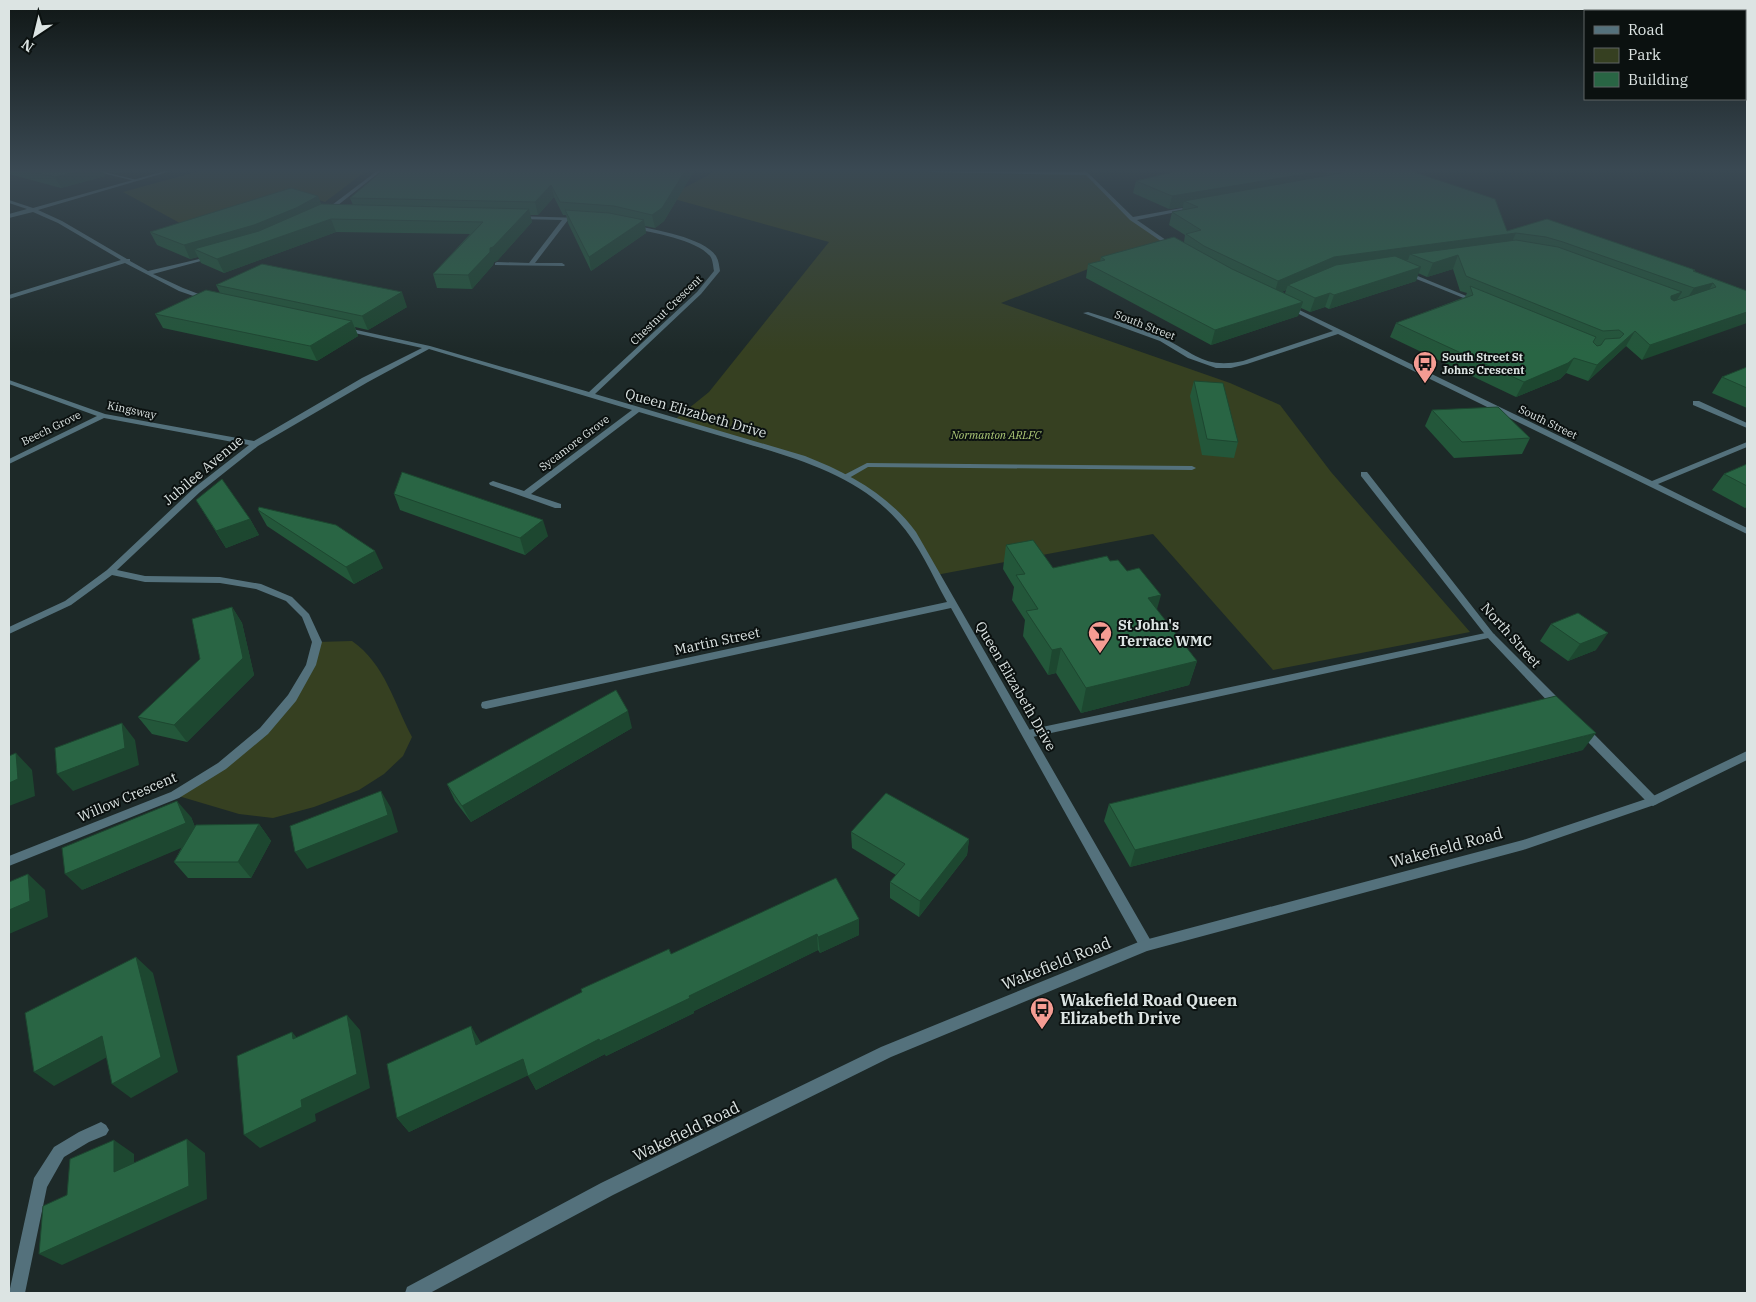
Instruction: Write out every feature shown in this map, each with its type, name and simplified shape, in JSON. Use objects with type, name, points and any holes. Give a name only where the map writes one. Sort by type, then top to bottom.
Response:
[{"type":"street","points":[[75,232],[128,260],[148,273],[194,295],[220,303]]},
{"type":"street","points":[[530,265],[555,232]]},
{"type":"street","name":"Chestnut Crescent","points":[[589,396],[699,292],[717,271],[716,261],[710,252],[695,245],[648,232]]},
{"type":"street","points":[[1151,232],[1183,253]]},
{"type":"street","points":[[148,273],[218,254]]},
{"type":"street","points":[[9,297],[128,260]]},
{"type":"street","points":[[497,264],[562,265]]},
{"type":"street","points":[[1397,269],[1487,306]]},
{"type":"street","name":"South Street","points":[[1282,303],[1747,531]]},
{"type":"street","name":"South Street","points":[[1086,313],[1162,340],[1190,357],[1216,366],[1231,366],[1245,363],[1339,331]]},
{"type":"street","name":"Queen Elizabeth Drive","points":[[336,327],[428,347],[802,458],[846,476],[878,496],[897,513],[912,532],[1146,945]]},
{"type":"street","name":"Jubilee Avenue","points":[[9,631],[68,603],[110,572],[197,490],[255,444],[365,380],[428,347]]},
{"type":"street","name":"Kingsway","points":[[9,382],[103,416],[255,444]]},
{"type":"street","points":[[1696,403],[1747,426]]},
{"type":"street","name":"Sycamore Grove","points":[[525,494],[637,410]]},
{"type":"street","name":"Beech Grove","points":[[9,462],[103,416]]},
{"type":"street","points":[[1652,484],[1747,444]]},
{"type":"street","points":[[846,476],[867,465],[1192,468]]},
{"type":"street","name":"North Street","points":[[1364,474],[1490,635],[1653,801]]},
{"type":"street","points":[[493,482],[558,506]]},
{"type":"street","name":"Willow Crescent","points":[[9,861],[175,795],[222,766],[264,731],[292,698],[311,666],[317,642],[306,616],[289,599],[258,586],[220,580],[145,579],[110,572]]},
{"type":"street","name":"Martin Street","points":[[486,705],[953,604]]},
{"type":"street","points":[[1028,734],[1490,635]]},
{"type":"street","name":"Wakefield Road","points":[[413,1293],[607,1189],[886,1052],[1146,945],[1523,845],[1653,801],[1747,755]]},
{"type":"street","points":[[17,1293],[38,1193],[47,1170],[59,1152],[84,1137],[101,1130]]},
{"type":"green space","name":"Normanton ARLFC","points":[[792,232],[1150,232],[1162,240],[1001,303],[1230,383],[1280,405],[1331,472],[1470,632],[1273,670],[1153,534],[936,575],[897,513],[831,469],[673,421],[709,392],[829,242]]},
{"type":"green space","points":[[352,641],[373,661],[381,673],[412,737],[403,756],[384,774],[359,790],[314,807],[273,818],[239,814],[175,795],[222,766],[292,698],[317,642]]},
{"type":"building","points":[[151,232],[230,232],[184,245]]},
{"type":"building","points":[[256,232],[295,232],[217,259],[194,249]]},
{"type":"building","points":[[474,232],[507,232],[490,248],[490,252],[468,275],[433,274]]},
{"type":"building","points":[[576,232],[627,232],[589,257]]},
{"type":"building","points":[[1194,232],[1584,232],[1695,270],[1693,271],[1747,291],[1747,312],[1650,345],[1635,331],[1597,365],[1574,358],[1568,363],[1524,382],[1396,323],[1473,295],[1470,286],[1596,337],[1593,342],[1597,346],[1601,345],[1605,339],[1620,338],[1624,334],[1619,330],[1603,331],[1466,276],[1458,255],[1433,263],[1410,254],[1516,240],[1558,247],[1682,292],[1671,296],[1671,299],[1674,301],[1716,287],[1713,283],[1694,288],[1563,242],[1546,237],[1516,233],[1334,257],[1278,281],[1204,246],[1186,234]]},
{"type":"building","points":[[1174,237],[1232,269],[1303,302],[1215,330],[1088,264],[1105,260],[1101,257]]},
{"type":"building","points":[[1395,256],[1421,267],[1334,295],[1330,293],[1315,298],[1288,285],[1336,265]]},
{"type":"building","points":[[262,264],[402,292],[362,316],[216,285]]},
{"type":"building","points":[[206,290],[352,321],[310,346],[155,314]]},
{"type":"building","points":[[1747,367],[1747,388],[1722,377]]},
{"type":"building","points":[[1194,381],[1223,383],[1238,442],[1207,439]]},
{"type":"building","points":[[1498,407],[1530,438],[1462,442],[1432,410]]},
{"type":"building","points":[[1747,464],[1747,486],[1724,474]]},
{"type":"building","points":[[402,472],[543,520],[520,538],[394,494]]},
{"type":"building","points":[[222,479],[250,519],[216,531],[196,500]]},
{"type":"building","points":[[259,507],[336,525],[375,551],[346,567],[258,510]]},
{"type":"building","name":"St John's Terrace WMC","points":[[1033,540],[1053,568],[1107,556],[1110,561],[1118,560],[1127,571],[1139,568],[1161,595],[1148,598],[1197,661],[1086,688],[1061,648],[1052,650],[1026,611],[1038,609],[1016,575],[1025,574],[1006,545]]},
{"type":"building","points":[[232,607],[243,658],[174,725],[138,717],[200,659],[192,619]]},
{"type":"building","points":[[1578,613],[1608,633],[1580,644],[1551,624]]},
{"type":"building","points":[[616,690],[628,711],[462,806],[447,784]]},
{"type":"building","points":[[1556,696],[1596,733],[1135,850],[1109,804]]},
{"type":"building","points":[[122,723],[125,748],[57,774],[55,748]]},
{"type":"building","points":[[16,753],[18,779],[9,783],[9,756]]},
{"type":"building","points":[[381,791],[388,815],[295,852],[290,826]]},
{"type":"building","points":[[886,793],[969,839],[920,901],[890,882],[905,864],[851,832]]},
{"type":"building","points":[[177,801],[186,823],[65,874],[62,848]]},
{"type":"building","points":[[259,824],[238,862],[174,862],[196,825]]},
{"type":"building","points":[[28,874],[30,901],[9,910],[9,882]]},
{"type":"building","points":[[836,878],[859,919],[818,937],[817,934],[689,996],[690,998],[600,1041],[599,1039],[528,1076],[523,1059],[397,1118],[387,1064],[471,1026],[476,1045],[582,992],[581,989],[669,949],[671,954]]},
{"type":"building","points":[[136,957],[161,1057],[112,1084],[102,1036],[34,1072],[25,1013]]},
{"type":"building","points":[[347,1015],[357,1074],[301,1100],[302,1107],[244,1135],[237,1056],[292,1032],[293,1039]]},
{"type":"building","points":[[187,1139],[189,1186],[39,1254],[43,1206],[67,1195],[70,1159],[114,1140],[114,1172]]},
{"type":"place","name":"South Street St Johns Crescent","points":[[1425,384]]},
{"type":"place","name":"St John's Terrace WMC","points":[[1100,654]]},
{"type":"place","name":"Wakefield Road Queen Elizabeth Drive","points":[[1042,1030]]}]
